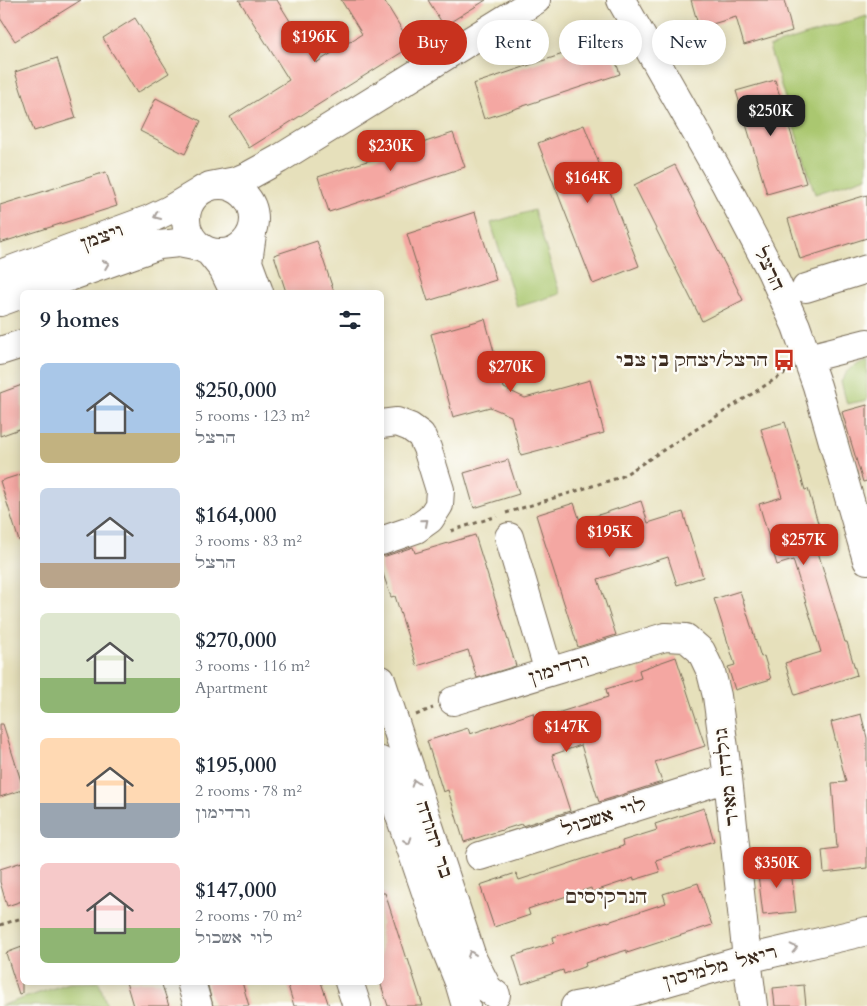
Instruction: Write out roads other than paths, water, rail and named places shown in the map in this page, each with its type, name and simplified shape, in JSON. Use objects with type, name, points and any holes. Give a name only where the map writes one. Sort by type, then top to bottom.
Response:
[{"type":"street","name":"ויצמן","points":[[0,274],[150,219],[204,189],[236,181],[250,175],[297,149],[536,0]]},
{"type":"street","name":"הרצל","points":[[621,0],[726,183],[771,271],[796,326],[817,386],[867,560]]},
{"type":"street","name":"ויצמן","points":[[252,222],[263,187],[297,149]]},
{"type":"street","points":[[233,290],[223,269],[191,238],[186,227],[186,212],[191,201],[204,189],[222,185],[239,190],[248,198],[252,222],[248,262],[258,290]]},
{"type":"street","points":[[205,250],[222,254],[235,251],[245,244],[252,222]]},
{"type":"street","name":"ויצמן","points":[[39,290],[83,283],[160,244],[179,243],[205,250]]},
{"type":"street","points":[[806,288],[867,269]]},
{"type":"street","points":[[0,302],[20,295]]},
{"type":"street","points":[[808,358],[867,343]]},
{"type":"street","points":[[0,351],[20,345]]},
{"type":"street","points":[[384,424],[397,422],[410,427],[421,435],[440,490],[439,505],[430,519],[416,529],[384,540]]},
{"type":"street","points":[[509,537],[549,672]]},
{"type":"street","name":"ורדימון","points":[[453,701],[665,638]]},
{"type":"street","name":"גולדה מאיר","points":[[665,638],[686,638],[701,651],[711,672],[717,696],[753,1006]]},
{"type":"street","name":"בר יהודה","points":[[384,689],[473,960],[488,988],[504,1000]]},
{"type":"street","name":"בר יהודה","points":[[384,770],[441,936],[468,1006]]},
{"type":"street","name":"לוי אשכול","points":[[480,856],[728,778]]},
{"type":"street","name":"ריאל מלמיסון","points":[[590,1005],[747,959],[867,931]]},
{"type":"street","points":[[191,985],[198,1006]]},
{"type":"street","points":[[350,985],[357,1006]]},
{"type":"street","points":[[468,1006],[481,996],[488,994],[504,1000]]},
{"type":"place","name":"הרצל/יצחק בן צבי","points":[[784,360]]},
{"type":"district","name":"הנרקיסים","points":[[606,897]]}]
